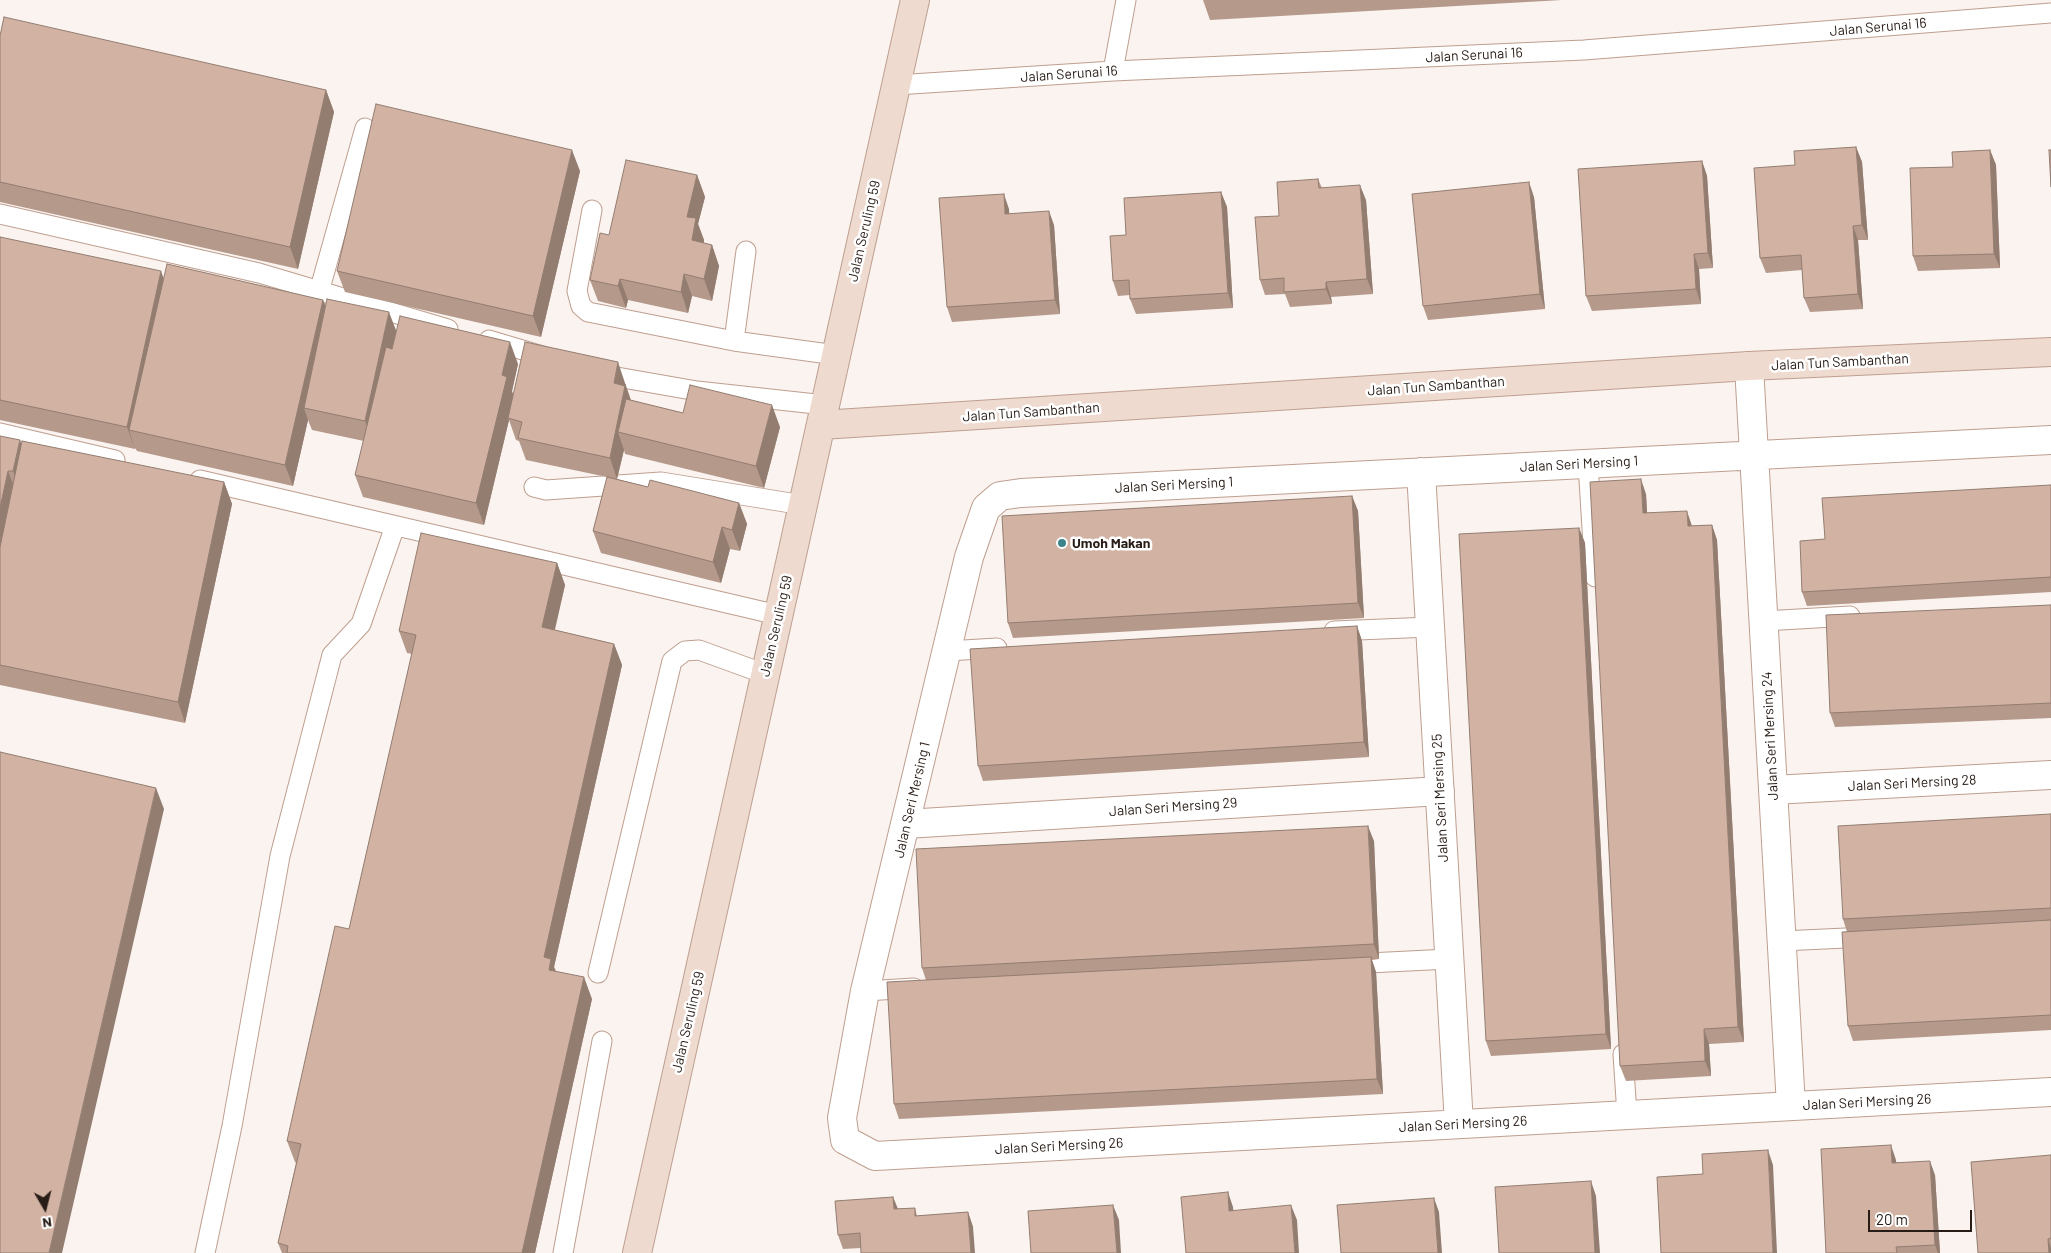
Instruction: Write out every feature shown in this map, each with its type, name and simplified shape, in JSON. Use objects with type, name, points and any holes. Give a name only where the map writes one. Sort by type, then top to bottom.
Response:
[{"type":"main road","name":"Jalan Seruling 59","points":[[637,1253],[915,0]]},
{"type":"main road","name":"Jalan Tun Sambanthan","points":[[823,415],[2051,352]]},
{"type":"street","name":"Jalan Seri Mersing 24","points":[[1749,366],[1791,1106]]},
{"type":"street","name":"Jalan Seri Mersing 1","points":[[875,1156],[845,1140],[842,1118],[865,991],[969,557],[986,508],[1000,496],[1021,493],[1588,464],[1754,443],[2051,440]]},
{"type":"street","name":"Jalan Seri Mersing 25","points":[[1421,472],[1459,1124]]},
{"type":"street","name":"Jalan Seri Mersing 28","points":[[1773,790],[2051,775]]},
{"type":"street","name":"Jalan Seri Mersing 29","points":[[906,824],[1440,791]]},
{"type":"street","name":"Jalan Seri Mersing 26","points":[[875,1156],[2051,1092]]},
{"type":"lane","points":[[1113,72],[1126,0]]},
{"type":"lane","name":"Jalan Serunai 16","points":[[896,85],[1113,72],[1584,50],[2051,13]]},
{"type":"lane","points":[[320,292],[365,128]]},
{"type":"lane","points":[[592,210],[577,291],[581,306],[588,312],[734,341],[836,355]]},
{"type":"lane","points":[[0,214],[259,273],[559,360]]},
{"type":"lane","points":[[734,341],[746,251]]},
{"type":"lane","points":[[578,366],[617,377],[823,415]]},
{"type":"lane","points":[[0,433],[135,465]]},
{"type":"lane","points":[[1588,464],[1596,591]]},
{"type":"lane","points":[[183,476],[778,615]]},
{"type":"lane","points":[[534,487],[546,490],[661,482],[803,504]]},
{"type":"lane","points":[[205,1253],[232,1126],[280,856],[332,655],[361,624],[395,526]]},
{"type":"lane","points":[[1764,621],[1863,616]]},
{"type":"lane","points":[[1312,633],[1430,627]]},
{"type":"lane","points":[[947,651],[1016,647]]},
{"type":"lane","points":[[598,973],[672,661],[685,651],[699,650],[765,674]]},
{"type":"lane","points":[[1782,941],[1881,936]]},
{"type":"lane","points":[[1330,965],[1449,959]]},
{"type":"lane","points":[[865,991],[935,987]]},
{"type":"lane","points":[[1622,1036],[1627,1115]]},
{"type":"lane","points":[[562,1253],[602,1041]]},
{"type":"building","points":[[4,17],[326,90],[290,247],[0,182],[0,36]]},
{"type":"building","points":[[376,104],[572,150],[533,316],[337,271]]},
{"type":"building","points":[[1856,147],[1862,225],[1853,226],[1858,294],[1804,298],[1801,255],[1760,258],[1754,168],[1795,165],[1794,151]]},
{"type":"building","points":[[1990,150],[1994,254],[1913,256],[1910,168],[1953,167],[1952,152]]},
{"type":"building","points":[[2049,150],[2051,150],[2051,187]]},
{"type":"building","points":[[626,160],[697,175],[687,217],[696,218],[692,240],[712,245],[704,279],[684,274],[681,292],[620,279],[618,286],[590,280],[600,233],[609,235]]},
{"type":"building","points":[[1702,161],[1708,253],[1694,254],[1696,289],[1586,296],[1578,169]]},
{"type":"building","points":[[1318,179],[1319,188],[1360,185],[1367,279],[1326,282],[1326,289],[1284,292],[1284,278],[1260,280],[1255,217],[1279,216],[1277,182]]},
{"type":"building","points":[[1529,182],[1540,294],[1423,306],[1412,194]]},
{"type":"building","points":[[1221,192],[1228,293],[1130,299],[1129,280],[1113,281],[1110,236],[1126,235],[1124,198]]},
{"type":"building","points":[[1004,194],[1005,214],[1049,211],[1055,300],[947,307],[939,198]]},
{"type":"building","points":[[0,237],[161,271],[127,427],[0,400]]},
{"type":"building","points":[[167,264],[323,300],[285,465],[129,430]]},
{"type":"building","points":[[327,299],[389,312],[365,421],[304,408]]},
{"type":"building","points":[[400,316],[510,342],[502,375],[507,377],[476,503],[355,475],[386,347],[392,349]]},
{"type":"building","points":[[525,342],[618,362],[614,383],[625,386],[610,458],[518,438],[522,422],[508,418]]},
{"type":"building","points":[[690,385],[772,405],[756,466],[618,432],[626,399],[683,413]]},
{"type":"building","points":[[0,436],[20,440],[13,471],[8,471],[0,508]]},
{"type":"building","points":[[22,441],[224,482],[178,702],[0,665],[0,547]]},
{"type":"building","points":[[607,477],[648,487],[650,480],[739,503],[732,530],[722,527],[713,562],[593,531]]},
{"type":"building","points":[[1641,479],[1643,513],[1687,511],[1688,526],[1712,525],[1738,1027],[1704,1029],[1705,1061],[1620,1066],[1590,482]]},
{"type":"building","points":[[2051,485],[2051,577],[1802,592],[1800,541],[1825,539],[1822,498]]},
{"type":"building","points":[[1352,496],[1358,603],[1008,623],[1002,516]]},
{"type":"building","points":[[1579,528],[1606,1034],[1486,1041],[1459,534]]},
{"type":"building","points":[[421,533],[557,563],[542,627],[614,644],[544,957],[551,959],[549,970],[584,977],[522,1253],[287,1253],[288,1246],[278,1243],[301,1144],[287,1141],[335,926],[349,929],[416,635],[399,631]]},
{"type":"building","points":[[2051,605],[2051,703],[1830,713],[1826,615]]},
{"type":"building","points":[[1357,626],[1364,742],[978,766],[970,649]]},
{"type":"building","points":[[0,752],[156,788],[49,1253],[0,1253]]},
{"type":"building","points":[[2051,814],[2051,908],[1843,919],[1838,826]]},
{"type":"building","points":[[1368,826],[1374,944],[922,968],[916,849]]},
{"type":"building","points":[[2051,920],[2051,1015],[1848,1026],[1842,932]]},
{"type":"building","points":[[1371,957],[1377,1079],[894,1104],[887,982]]},
{"type":"building","points":[[1891,1145],[1892,1163],[1930,1161],[1935,1245],[1896,1247],[1897,1253],[1826,1253],[1821,1149]]},
{"type":"building","points":[[1768,1150],[1773,1253],[1661,1253],[1657,1177],[1703,1174],[1702,1154]]},
{"type":"building","points":[[2051,1155],[2051,1238],[2048,1239],[2049,1253],[1978,1253],[1971,1162]]},
{"type":"building","points":[[1591,1181],[1595,1253],[1499,1253],[1495,1187]]},
{"type":"building","points":[[1228,1192],[1229,1211],[1291,1205],[1295,1253],[1186,1253],[1181,1197]]},
{"type":"building","points":[[893,1197],[894,1209],[915,1208],[915,1216],[968,1212],[971,1253],[861,1253],[860,1233],[838,1235],[835,1201]]},
{"type":"building","points":[[1434,1198],[1438,1253],[1341,1253],[1337,1205]]},
{"type":"building","points":[[1113,1205],[1117,1253],[1031,1253],[1028,1211]]},
{"type":"place","name":"Umoh Makan","points":[[1062,543]]}]
